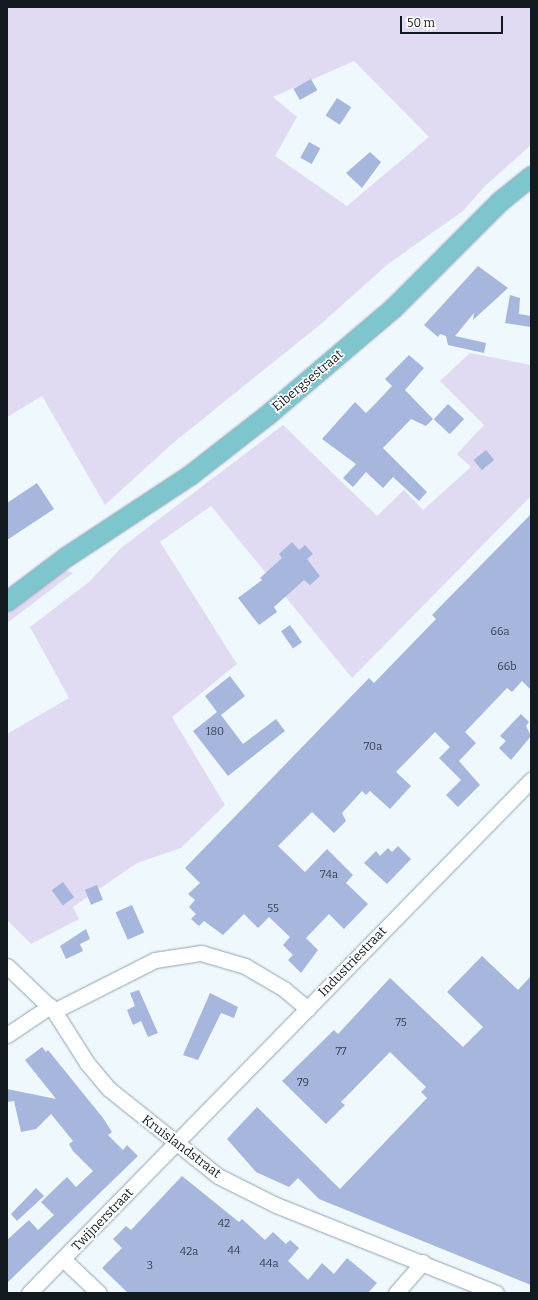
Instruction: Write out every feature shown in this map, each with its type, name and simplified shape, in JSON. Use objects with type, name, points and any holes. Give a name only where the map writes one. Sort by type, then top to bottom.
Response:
[{"type":"main road","name":"Eibergsestraat","points":[[7,601],[64,558],[190,475],[280,404],[392,309],[500,201],[531,176]]},
{"type":"main road","name":"Eibergsestraat","points":[[7,588],[64,558]]},
{"type":"street","name":"Industriestraat","points":[[177,1145],[531,780]]},
{"type":"street","points":[[7,1035],[52,1009],[155,960],[200,953],[245,966],[284,989],[308,1009]]},
{"type":"street","name":"Kruislandstraat","points":[[7,966],[52,1009],[87,1064],[109,1089],[177,1145],[218,1176],[276,1204],[423,1262],[496,1293]]},
{"type":"street","name":"Twijnerstraat","points":[[29,1293],[64,1260],[177,1145]]},
{"type":"street","points":[[64,1260],[99,1293]]},
{"type":"street","points":[[396,1293],[423,1262]]},
{"type":"shaded area","points":[[7,7],[531,7],[531,145],[485,186],[463,211],[388,264],[321,324],[173,443],[105,505],[42,396],[7,417]],"holes":[[[354,61],[429,137],[347,206],[275,156],[297,117],[273,97]]]},
{"type":"shaded area","points":[[470,353],[531,365],[531,496],[352,678],[211,506],[160,542],[237,664],[172,717],[225,805],[181,848],[137,863],[73,907],[79,919],[31,944],[7,920],[7,734],[69,698],[30,627],[89,582],[121,548],[283,425],[377,516],[404,490],[423,510],[471,467],[457,454],[484,425],[440,381]]},
{"type":"shaded area","points":[[65,570],[73,573],[7,623],[7,607]]},
{"type":"building","points":[[311,79],[317,90],[300,100],[294,89]]},
{"type":"building","points":[[337,98],[351,107],[340,125],[326,116]]},
{"type":"building","points":[[309,142],[320,148],[312,164],[300,158]]},
{"type":"building","points":[[370,152],[381,162],[362,188],[346,173]]},
{"type":"building","points":[[478,266],[508,288],[473,320],[474,313],[455,336],[486,343],[484,353],[448,345],[446,336],[440,334],[438,337],[424,325]]},
{"type":"building","points":[[510,295],[520,298],[519,314],[531,316],[531,327],[505,323]]},
{"type":"building","points":[[409,355],[424,368],[405,390],[433,419],[426,426],[411,419],[383,448],[427,492],[419,501],[393,477],[383,488],[366,472],[353,487],[343,478],[356,464],[322,439],[355,402],[366,413],[392,386],[385,379]]},
{"type":"building","points":[[448,404],[464,419],[450,434],[434,419]]},
{"type":"building","points":[[486,450],[494,460],[482,470],[474,460]]},
{"type":"building","points":[[37,483],[54,509],[7,540],[7,503]]},
{"type":"building","points":[[531,514],[531,690],[522,681],[512,692],[507,688],[465,732],[476,743],[459,761],[480,785],[458,807],[446,795],[461,780],[439,758],[450,747],[435,732],[396,772],[411,786],[390,809],[370,791],[366,795],[362,791],[342,813],[346,821],[334,833],[312,812],[278,846],[305,872],[327,849],[353,875],[346,883],[368,904],[344,929],[329,914],[306,938],[318,950],[301,973],[288,960],[293,955],[283,945],[290,937],[269,917],[258,928],[244,914],[223,935],[204,921],[199,926],[191,919],[196,914],[189,907],[195,900],[188,894],[200,883],[185,868],[369,678],[374,683],[436,619],[432,615]]},
{"type":"building","points":[[292,542],[299,550],[305,545],[313,554],[307,559],[320,576],[310,585],[304,580],[274,607],[277,612],[259,625],[238,598],[262,580],[260,578],[282,558],[279,554]]},
{"type":"building","points":[[290,625],[302,642],[293,649],[281,631]]},
{"type":"building","points":[[230,676],[245,696],[221,715],[243,744],[276,719],[285,731],[228,776],[193,731],[217,712],[205,696]]},
{"type":"building","points":[[521,714],[529,722],[526,726],[531,736],[511,760],[499,748],[506,741],[500,736]]},
{"type":"building","points":[[398,846],[411,859],[387,884],[364,863],[376,851],[380,856],[388,848],[392,852]]},
{"type":"building","points":[[63,882],[74,897],[63,906],[52,890]]},
{"type":"building","points":[[97,885],[103,900],[91,905],[85,890]]},
{"type":"building","points":[[132,905],[144,932],[128,940],[116,912]]},
{"type":"building","points":[[86,929],[90,939],[80,944],[83,951],[66,959],[60,946]]},
{"type":"building","points":[[482,956],[518,990],[531,976],[531,1285],[319,1199],[298,1178],[289,1187],[256,1172],[227,1139],[257,1107],[340,1189],[427,1098],[421,1092],[426,1087],[390,1052],[341,1102],[345,1105],[326,1124],[282,1081],[334,1030],[338,1034],[390,978],[463,1047],[483,1027],[447,992]]},
{"type":"building","points":[[139,990],[158,1033],[148,1037],[141,1021],[133,1025],[127,1010],[135,1006],[130,993]]},
{"type":"building","points":[[210,993],[238,1007],[234,1018],[221,1013],[198,1060],[183,1055]]},
{"type":"building","points":[[42,1047],[46,1052],[48,1050],[103,1118],[112,1132],[108,1135],[123,1150],[127,1145],[138,1156],[7,1283],[7,1240],[29,1220],[38,1230],[54,1215],[41,1202],[67,1177],[76,1187],[93,1171],[73,1151],[69,1144],[73,1141],[51,1114],[36,1129],[21,1132],[14,1101],[7,1102],[7,1089],[56,1099],[25,1060]]},
{"type":"building","points":[[182,1176],[239,1222],[242,1219],[265,1240],[273,1232],[286,1244],[290,1240],[299,1248],[288,1261],[308,1280],[322,1263],[334,1274],[347,1258],[377,1283],[368,1293],[128,1293],[102,1268],[122,1248],[113,1239],[126,1226],[131,1230]]},
{"type":"building","points":[[36,1188],[44,1196],[17,1221],[11,1214]]}]
